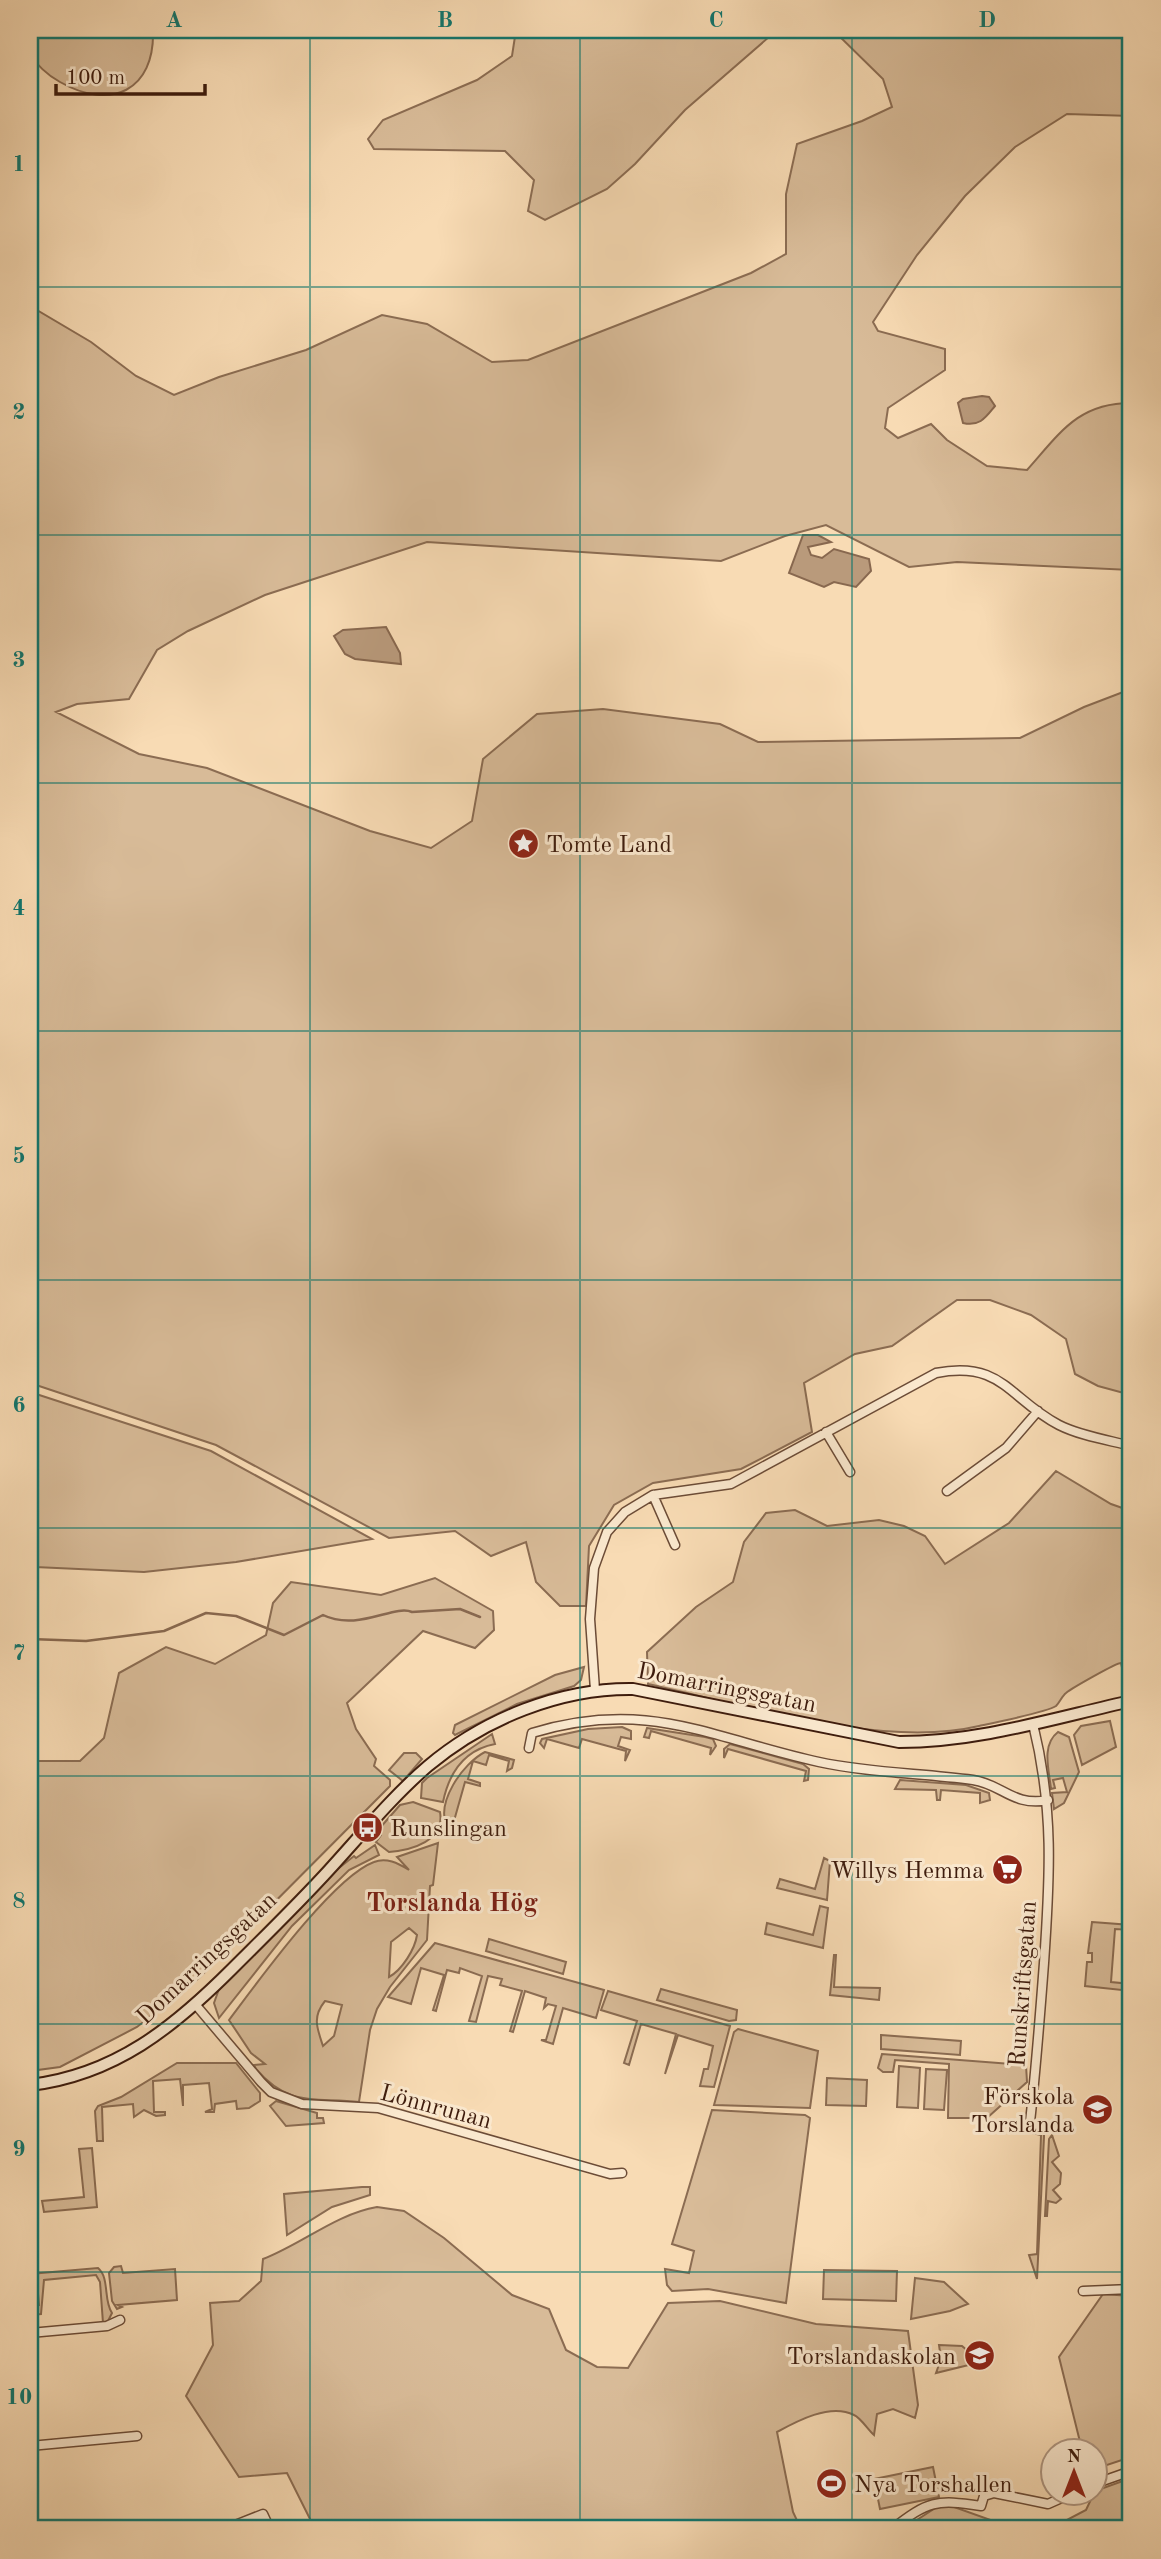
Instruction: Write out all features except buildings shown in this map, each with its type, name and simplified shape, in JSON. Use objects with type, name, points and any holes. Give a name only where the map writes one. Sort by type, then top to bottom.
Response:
[{"type":"street","points":[[595,1690],[590,1619],[593,1567],[612,1526],[625,1513],[653,1495],[731,1484],[936,1373],[954,1369],[968,1369],[991,1376],[1038,1411],[1070,1430],[1131,1446]]},
{"type":"street","points":[[947,1491],[1006,1448],[1038,1411]]},
{"type":"street","points":[[826,1432],[850,1472]]},
{"type":"street","points":[[653,1495],[675,1545]]},
{"type":"street","name":"Domarringsgatan","points":[[30,2085],[82,2074],[133,2051],[158,2036],[195,2004],[429,1766],[467,1740],[513,1715],[556,1699],[595,1690],[633,1689],[899,1742],[934,1742],[1033,1724],[1131,1701]]},
{"type":"street","points":[[529,1748],[532,1733],[549,1728],[608,1718],[646,1718],[818,1762],[892,1774],[977,1780],[1018,1799],[1048,1800]]},
{"type":"street","name":"Runskriftsgatan","points":[[1030,2122],[1047,1920],[1050,1831],[1048,1800],[1033,1724]]},
{"type":"street","name":"Lönnrunan","points":[[195,2004],[261,2082],[271,2092],[285,2098],[302,2104],[378,2108],[610,2174],[622,2173]]},
{"type":"street","points":[[1083,2291],[1131,2289]]},
{"type":"street","points":[[30,2333],[107,2326],[120,2320]]},
{"type":"street","points":[[30,2446],[137,2436]]},
{"type":"street","points":[[1108,2479],[1131,2471]]},
{"type":"street","points":[[892,2529],[920,2509],[941,2501],[981,2507],[984,2496],[994,2493],[1038,2502]]},
{"type":"street","points":[[225,2529],[264,2514],[270,2529]]},
{"type":"shaded area","points":[[30,30],[153,30],[152,51],[138,81],[126,90],[96,95],[60,82],[42,69],[30,51]]},
{"type":"shaded area","points":[[516,30],[777,30],[685,110],[635,164],[607,189],[545,220],[528,211],[534,180],[505,151],[374,149],[368,139],[383,120],[477,80],[512,56]]},
{"type":"shaded area","points":[[833,30],[1131,30],[1131,116],[1067,114],[1015,147],[965,196],[917,255],[873,322],[878,331],[945,349],[945,370],[888,408],[885,428],[898,438],[931,424],[947,440],[987,466],[1027,470],[1060,433],[1084,414],[1113,404],[1131,403],[1131,570],[957,562],[909,567],[826,525],[785,536],[721,561],[427,542],[265,595],[188,631],[157,650],[129,699],[77,704],[56,712],[139,754],[207,768],[370,831],[431,848],[472,821],[483,759],[537,714],[603,709],[720,724],[758,742],[1020,738],[1084,707],[1131,689],[1131,1395],[1098,1386],[1075,1374],[1066,1339],[1031,1315],[990,1300],[957,1300],[892,1346],[855,1354],[804,1383],[812,1432],[741,1469],[653,1483],[614,1505],[589,1546],[586,1606],[560,1606],[536,1582],[526,1542],[491,1556],[455,1531],[389,1538],[216,1445],[30,1383],[30,306],[91,342],[136,376],[174,395],[219,377],[306,350],[382,315],[427,324],[492,362],[528,360],[751,273],[786,254],[786,194],[797,144],[862,121],[892,107],[883,79]]},
{"type":"shaded area","points":[[989,397],[995,406],[978,422],[963,423],[958,403],[963,399]]},
{"type":"shaded area","points":[[803,535],[818,535],[831,542],[808,547],[811,555],[822,558],[834,549],[869,559],[871,571],[856,587],[834,582],[824,587],[789,573]]},
{"type":"shaded area","points":[[386,627],[400,653],[401,664],[355,659],[345,654],[334,636],[343,630]]},
{"type":"shaded area","points":[[30,1392],[211,1451],[372,1539],[236,1562],[144,1572],[35,1567],[30,1563]]},
{"type":"shaded area","points":[[1056,1471],[1111,1504],[1131,1511],[1131,1679],[1123,1672],[1121,1663],[1076,1686],[1065,1694],[1056,1706],[1019,1717],[941,1732],[900,1732],[814,1722],[648,1684],[647,1652],[696,1607],[733,1582],[744,1542],[766,1513],[795,1510],[827,1526],[879,1520],[904,1526],[925,1536],[945,1564],[1009,1523]]},
{"type":"shaded area","points":[[435,1578],[493,1611],[494,1630],[475,1648],[423,1631],[347,1703],[356,1729],[376,1759],[374,1766],[390,1780],[390,1786],[199,1978],[137,2027],[60,2067],[30,2071],[30,1761],[80,1761],[104,1738],[119,1673],[166,1647],[215,1664],[266,1635],[273,1603],[291,1582],[381,1595]]},
{"type":"shaded area","points":[[584,1667],[581,1680],[574,1686],[517,1704],[455,1735],[453,1733],[455,1725],[555,1675]]},
{"type":"shaded area","points":[[1110,1721],[1116,1747],[1082,1765],[1074,1735],[1081,1726]]},
{"type":"shaded area","points":[[622,1727],[631,1731],[631,1739],[621,1737],[618,1746],[630,1750],[625,1761],[626,1751],[582,1739],[579,1748],[547,1739],[544,1748],[540,1743],[542,1739],[588,1729]]},
{"type":"shaded area","points":[[647,1728],[713,1739],[716,1746],[710,1755],[711,1748],[651,1731],[649,1738],[644,1737]]},
{"type":"shaded area","points":[[1058,1732],[1069,1737],[1079,1772],[1064,1803],[1054,1809],[1052,1793],[1067,1792],[1063,1778],[1053,1780],[1055,1788],[1051,1789],[1048,1751],[1049,1744]]},
{"type":"shaded area","points":[[492,1734],[495,1744],[467,1757],[454,1772],[443,1802],[421,1798],[422,1783],[427,1778]]},
{"type":"shaded area","points":[[730,1744],[803,1764],[809,1769],[808,1780],[804,1781],[806,1771],[728,1749],[724,1758],[724,1749]]},
{"type":"shaded area","points":[[485,1752],[514,1760],[512,1768],[507,1771],[509,1761],[489,1755],[486,1765],[473,1761],[468,1779],[480,1783],[480,1786],[465,1782],[452,1828],[448,1828],[445,1808],[453,1785],[468,1765],[477,1757]]},
{"type":"shaded area","points":[[404,1753],[416,1753],[422,1759],[403,1781],[389,1770]]},
{"type":"shaded area","points":[[900,1780],[966,1785],[989,1793],[990,1800],[980,1803],[980,1793],[941,1790],[940,1800],[937,1800],[936,1790],[895,1789]]},
{"type":"shaded area","points":[[413,1802],[440,1812],[437,1830],[432,1837],[417,1846],[389,1852],[376,1842],[381,1835],[379,1829],[400,1805]]},
{"type":"shaded area","points":[[438,1843],[433,1885],[430,1886],[427,1940],[390,1987],[377,2009],[370,2030],[359,2102],[316,2100],[280,2090],[256,2069],[254,2065],[265,2064],[251,2053],[229,2020],[276,1958],[338,1888],[374,1862],[392,1862],[409,1870],[397,1857]],"holes":[[[409,1928],[417,1935],[414,1946],[403,1964],[389,1977],[391,1942]],[[325,2001],[342,2005],[334,2036],[323,2046],[317,2018]]]},
{"type":"shaded area","points":[[375,1845],[379,1855],[349,1870],[292,1926],[219,2018],[214,2003],[219,1989],[329,1876],[354,1856],[356,1858]]},
{"type":"shaded area","points":[[824,1858],[830,1861],[827,1900],[777,1888],[780,1879],[815,1889]]},
{"type":"shaded area","points":[[820,1906],[828,1908],[823,1948],[765,1934],[767,1923],[813,1935]]},
{"type":"shaded area","points":[[1092,1922],[1131,1925],[1131,1930],[1115,1929],[1111,1982],[1131,1984],[1131,1991],[1085,1986],[1087,1962],[1092,1962],[1092,1953],[1088,1953]]},
{"type":"shaded area","points":[[489,1939],[566,1962],[563,1974],[486,1951]]},
{"type":"shaded area","points":[[435,1943],[604,1990],[596,2018],[563,2008],[553,2044],[541,2040],[546,2040],[556,2006],[548,2004],[544,2008],[546,1998],[525,1991],[513,2032],[510,2031],[522,1991],[500,1985],[502,1979],[488,1976],[476,2022],[469,2021],[482,1976],[460,1968],[459,1973],[447,1970],[436,2011],[433,2010],[444,1975],[421,1968],[411,2004],[388,1997]]},
{"type":"shaded area","points":[[834,1955],[834,1987],[880,1988],[879,2000],[830,1995]]},
{"type":"shaded area","points":[[661,1989],[737,2010],[736,2020],[729,2021],[657,2000]]},
{"type":"shaded area","points":[[608,1991],[730,2026],[714,2087],[700,2086],[704,2069],[708,2069],[713,2046],[678,2035],[665,2074],[676,2034],[641,2024],[629,2065],[624,2063],[637,2021],[601,2010]]},
{"type":"shaded area","points":[[738,2029],[818,2051],[810,2108],[714,2105],[734,2032]]},
{"type":"shaded area","points":[[881,2035],[961,2041],[960,2055],[881,2049]]},
{"type":"shaded area","points":[[882,2054],[1026,2065],[1027,2082],[987,2118],[948,2118],[949,2064],[895,2060],[893,2072],[883,2072],[878,2068]]},
{"type":"shaded area","points":[[177,2063],[236,2063],[260,2093],[260,2101],[249,2108],[237,2109],[236,2101],[215,2104],[214,2112],[205,2112],[212,2109],[209,2083],[183,2085],[183,2106],[180,2079],[153,2081],[154,2112],[165,2112],[165,2115],[156,2116],[144,2110],[134,2117],[133,2104],[102,2107],[103,2141],[97,2141],[95,2111],[98,2106],[121,2097]]},
{"type":"shaded area","points":[[899,2066],[920,2068],[918,2108],[897,2107]]},
{"type":"shaded area","points":[[926,2069],[947,2070],[944,2110],[924,2109]]},
{"type":"shaded area","points":[[827,2078],[867,2080],[866,2106],[826,2105]]},
{"type":"shaded area","points":[[276,2101],[317,2113],[317,2118],[323,2118],[324,2123],[286,2126],[270,2106]]},
{"type":"shaded area","points":[[712,2110],[805,2115],[810,2118],[786,2303],[708,2289],[672,2291],[667,2285],[665,2269],[689,2273],[694,2251],[672,2244]]},
{"type":"shaded area","points":[[1032,2133],[1044,2133],[1037,2279],[1029,2255],[1037,2254],[1041,2135]]},
{"type":"shaded area","points":[[1052,2135],[1059,2156],[1052,2162],[1061,2173],[1060,2184],[1053,2190],[1061,2199],[1056,2203],[1048,2201],[1045,2216],[1049,2139]]},
{"type":"shaded area","points":[[92,2148],[97,2207],[44,2212],[42,2201],[84,2197],[79,2149]]},
{"type":"shaded area","points":[[370,2187],[370,2195],[332,2207],[287,2235],[284,2194]]},
{"type":"shaded area","points":[[377,2207],[404,2211],[444,2238],[512,2295],[549,2309],[566,2350],[597,2367],[628,2368],[668,2303],[720,2301],[816,2324],[908,2331],[918,2405],[915,2418],[893,2409],[877,2414],[874,2435],[857,2417],[845,2412],[824,2412],[777,2432],[793,2512],[801,2529],[315,2529],[287,2473],[239,2477],[186,2396],[213,2345],[210,2303],[239,2301],[261,2281],[263,2259],[347,2216]]},
{"type":"shaded area","points":[[121,2266],[123,2273],[175,2269],[177,2300],[118,2305],[122,2307],[117,2309],[112,2301],[109,2273],[114,2267]]},
{"type":"shaded area","points":[[98,2268],[104,2277],[112,2313],[108,2321],[103,2323],[100,2282],[96,2275],[44,2280],[41,2314],[30,2315],[30,2306],[39,2305],[37,2282],[30,2282],[30,2274]]},
{"type":"shaded area","points":[[824,2270],[897,2271],[896,2301],[823,2299]]},
{"type":"shaded area","points":[[915,2278],[944,2282],[968,2304],[950,2311],[911,2319]]},
{"type":"shaded area","points":[[1103,2294],[1131,2296],[1131,2457],[1108,2465],[1108,2436],[1079,2436],[1059,2357]]},
{"type":"shaded area","points":[[939,2345],[962,2346],[981,2362],[936,2373],[941,2359]]},
{"type":"shaded area","points":[[933,2467],[939,2497],[880,2509],[874,2479]]},
{"type":"shaded area","points":[[1131,2478],[1131,2529],[903,2529],[943,2503],[996,2522],[1065,2521],[1086,2510],[1088,2506],[1108,2506],[1108,2486]]},
{"type":"waterway","points":[[30,1639],[86,1641],[164,1631],[206,1613],[236,1616],[284,1635],[323,1615],[349,1621],[395,1611],[460,1609],[480,1617]]},
{"type":"place","name":"Tomte Land","points":[[523,844]]},
{"type":"place","name":"Runslingan","points":[[367,1828]]},
{"type":"place","name":"Willys Hemma","points":[[1007,1870]]},
{"type":"place","name":"Förskola Torslanda","points":[[1097,2110]]},
{"type":"place","name":"Torslandaskolan","points":[[979,2356]]},
{"type":"place","name":"Nya Torshallen","points":[[831,2484]]},
{"type":"district","name":"Torslanda Hög","points":[[452,1902]]}]
